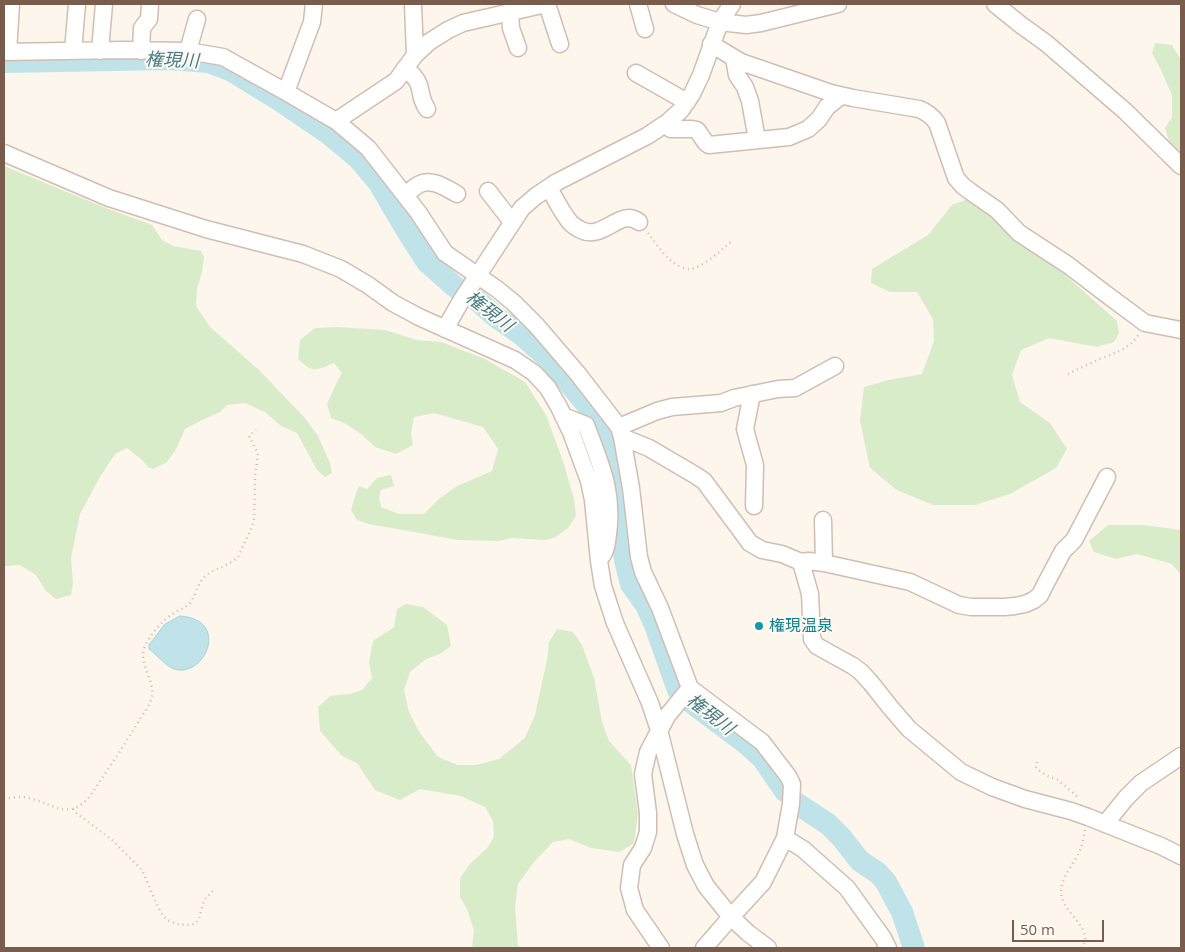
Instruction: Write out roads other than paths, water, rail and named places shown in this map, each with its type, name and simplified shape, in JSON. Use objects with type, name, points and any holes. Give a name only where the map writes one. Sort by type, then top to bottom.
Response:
[{"type":"street","points":[[11,4],[6,52],[188,51],[223,57],[336,121],[368,148],[405,195],[445,253],[475,279],[514,303],[536,325],[578,374],[621,432],[704,481],[750,543],[762,550],[782,554],[802,562],[824,563],[910,582],[959,605],[1004,607],[1025,604],[1040,596],[1063,551],[1074,540],[1107,477]]},
{"type":"street","points":[[73,51],[77,4]]},
{"type":"street","points":[[100,51],[104,4]]},
{"type":"street","points":[[141,51],[142,28],[149,20],[150,4]]},
{"type":"street","points":[[286,92],[312,22],[314,4]]},
{"type":"street","points":[[413,4],[410,62],[419,84],[422,101],[427,109]]},
{"type":"street","points":[[336,121],[396,81],[410,62],[429,42],[463,23],[547,4],[560,44]]},
{"type":"street","points":[[638,4],[645,29]]},
{"type":"street","points":[[674,4],[720,22],[746,25],[838,4]]},
{"type":"street","points":[[445,329],[475,279],[522,208],[548,188],[665,125],[681,110],[701,75],[720,22],[732,4]]},
{"type":"street","points":[[994,4],[1046,43],[1125,112],[1181,166]]},
{"type":"street","points":[[510,12],[511,28],[518,48]]},
{"type":"street","points":[[188,51],[197,19]]},
{"type":"street","points":[[711,44],[742,62],[841,96],[919,109],[926,112],[937,123],[956,178],[963,186],[997,210],[1019,233],[1068,265],[1145,323],[1181,330]]},
{"type":"street","points":[[734,58],[737,75],[750,101],[757,140]]},
{"type":"street","points":[[636,73],[687,102]]},
{"type":"street","points":[[665,125],[672,129],[697,130],[709,145],[789,137],[808,129],[819,119],[827,107],[841,96]]},
{"type":"street","points":[[4,153],[109,198],[206,229],[303,254],[341,269],[393,303],[445,329],[515,360],[534,373],[548,388],[563,416],[589,481],[593,500],[598,561],[603,586],[615,623],[650,703],[659,730],[685,834],[695,865],[706,886],[731,917],[748,934],[768,948]]},
{"type":"street","points":[[405,195],[420,184],[427,182],[454,188]]},
{"type":"street","points":[[548,188],[569,222],[587,233],[606,229],[620,220],[628,218],[634,218],[639,222]]},
{"type":"street","points":[[488,191],[512,222]]},
{"type":"street","points":[[621,432],[657,411],[672,407],[721,403],[752,394],[795,388],[835,366]]},
{"type":"street","points":[[752,394],[744,429],[755,465],[754,506]]},
{"type":"street","points":[[563,416],[586,425],[608,488],[620,493]]},
{"type":"street","points":[[621,432],[620,493],[644,572],[660,608],[686,694],[762,742],[792,784],[791,804],[785,838],[763,882],[704,948]]},
{"type":"street","points":[[598,561],[605,552],[610,510],[620,493]]},
{"type":"street","points":[[823,520],[824,563]]},
{"type":"street","points":[[802,562],[810,594],[812,639],[817,646],[861,672],[909,729],[961,772],[992,788],[1088,817],[1181,856]]},
{"type":"street","points":[[661,948],[635,910],[629,888],[632,865],[644,848],[648,832],[648,813],[643,774],[648,752],[667,716],[686,694]]},
{"type":"street","points":[[1105,824],[1141,783],[1181,756]]},
{"type":"street","points":[[785,838],[803,849],[847,888],[883,938],[888,948]]},
{"type":"water","points":[[180,616],[196,620],[205,627],[209,637],[208,647],[203,657],[195,665],[185,670],[174,669],[164,663],[149,649],[149,645],[164,625]]},
{"type":"waterway","name":"権現川","points":[[4,62],[169,59],[209,62],[232,71],[276,98],[329,134],[358,158],[379,183],[427,262],[454,286],[478,301],[522,335],[550,360],[592,411],[600,425],[619,479],[623,501],[622,533],[625,560],[631,584],[646,605],[655,625],[678,690],[763,759],[785,791]]},
{"type":"waterway","name":"権現川","points":[[796,803],[828,824],[860,861],[878,873],[886,882],[902,912],[914,948]]},
{"type":"place","name":"権現温泉","points":[[759,626]]}]
